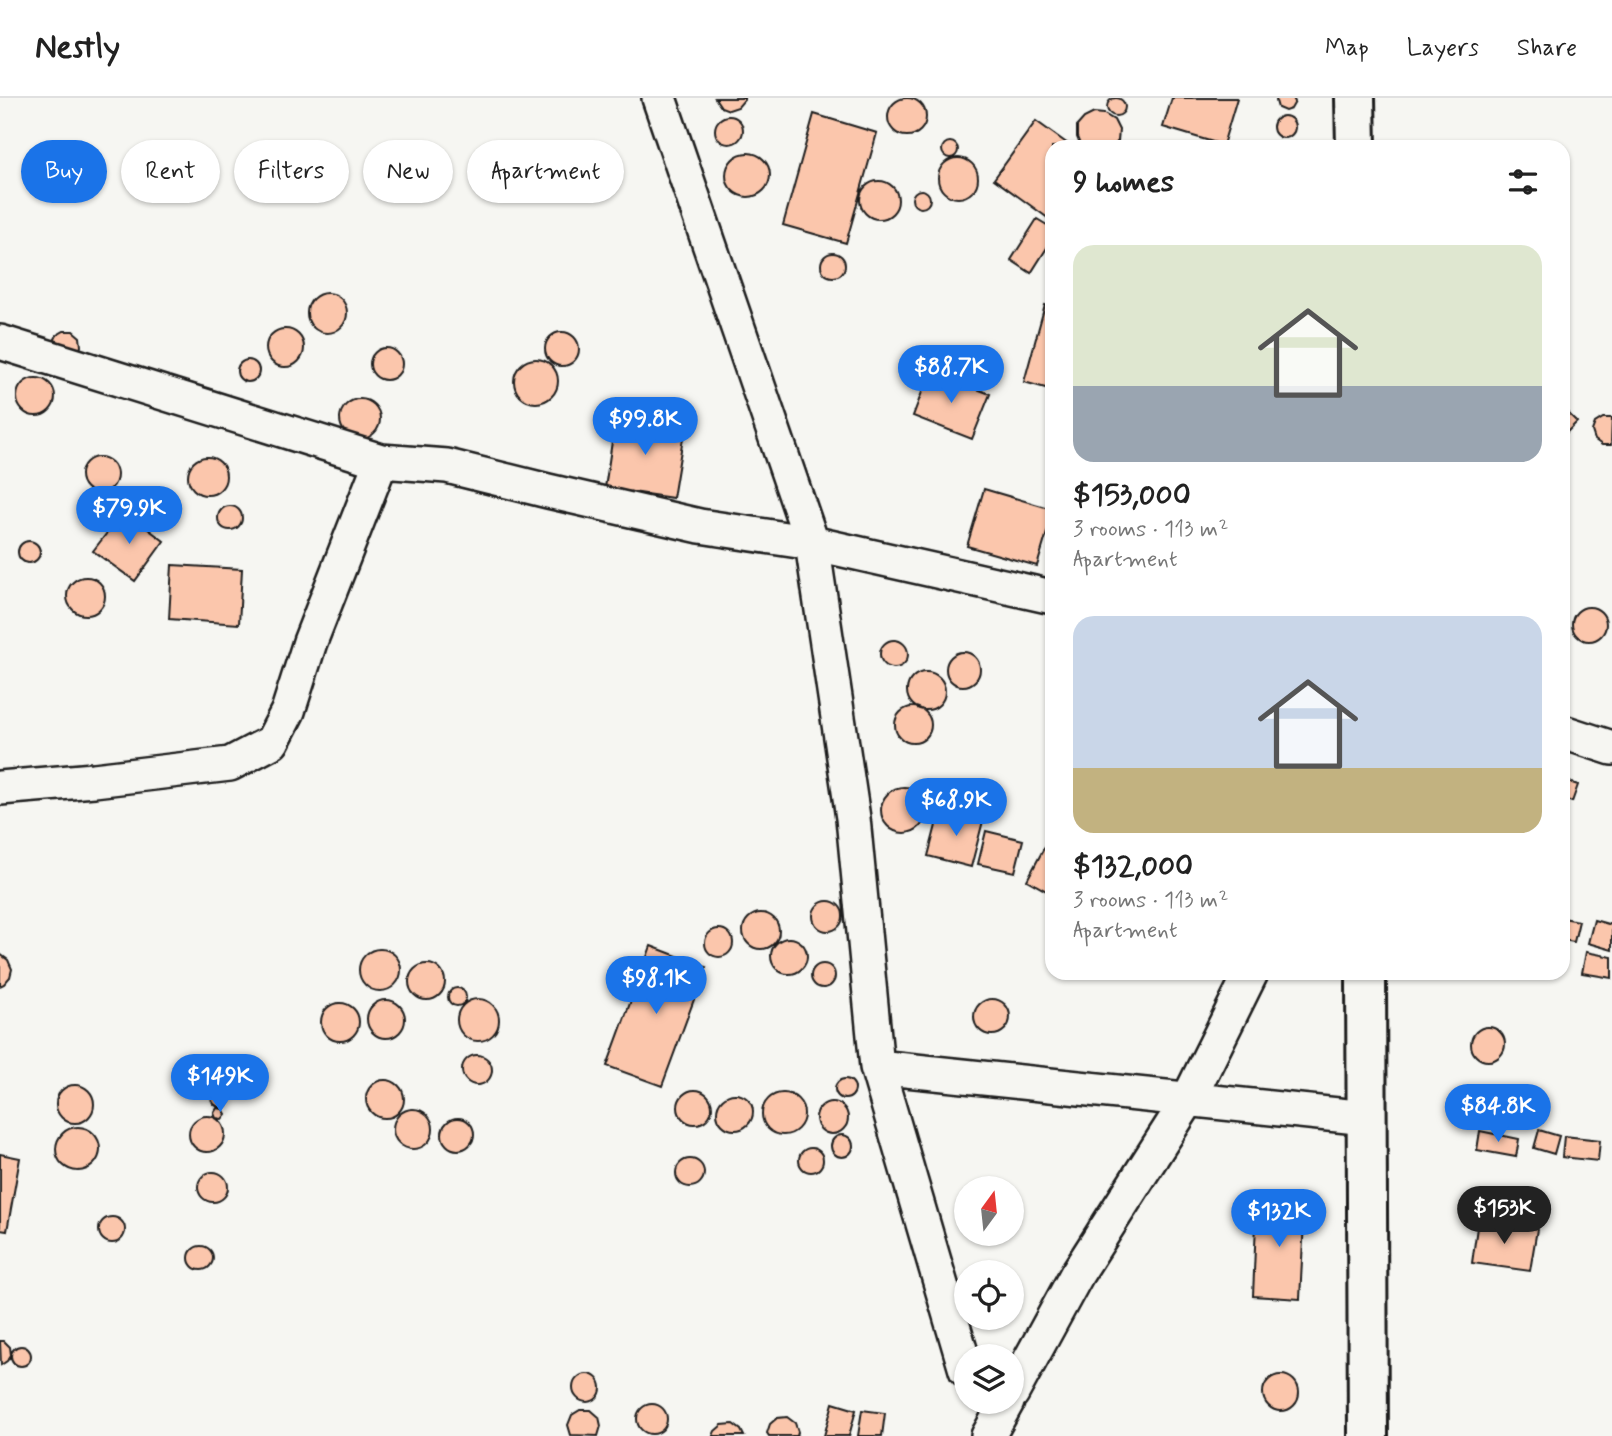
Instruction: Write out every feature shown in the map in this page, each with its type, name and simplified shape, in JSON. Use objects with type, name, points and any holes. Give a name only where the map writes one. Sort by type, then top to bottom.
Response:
[{"type":"highway","points":[[1355,98],[1356,140]]},
{"type":"highway","points":[[1366,980],[1368,1436]]},
{"type":"street","points":[[659,98],[812,543],[853,818],[877,1067],[958,1344]]},
{"type":"street","points":[[0,342],[380,461],[447,466],[700,526],[812,543],[1045,595]]},
{"type":"street","points":[[0,788],[230,764],[272,743],[288,711],[310,642],[380,461]]},
{"type":"street","points":[[1570,734],[1612,748]]},
{"type":"street","points":[[1024,1371],[1077,1274],[1188,1100],[1248,980]]},
{"type":"street","points":[[877,1067],[1367,1118]]},
{"type":"street","points":[[979,1414],[987,1436]]},
{"type":"street","points":[[987,1436],[1000,1414]]},
{"type":"building","points":[[715,98],[744,100],[738,107],[729,110],[721,107]]},
{"type":"building","points":[[907,98],[921,103],[926,117],[921,131],[907,136],[893,131],[888,117],[893,103]]},
{"type":"building","points":[[1116,98],[1122,101],[1125,107],[1122,113],[1116,116],[1110,113],[1107,107],[1110,101]]},
{"type":"building","points":[[1172,98],[1237,98],[1224,140],[1206,140],[1163,127]]},
{"type":"building","points":[[1277,98],[1293,98],[1295,102],[1291,109],[1285,111],[1278,108]]},
{"type":"building","points":[[1094,113],[1104,114],[1114,120],[1119,130],[1118,140],[1078,140],[1077,126],[1084,118]]},
{"type":"building","points":[[814,114],[877,133],[846,243],[783,225]]},
{"type":"building","points":[[729,116],[739,120],[743,130],[739,140],[729,144],[719,140],[715,130],[719,120]]},
{"type":"building","points":[[1284,116],[1292,119],[1295,127],[1292,135],[1284,138],[1276,135],[1273,127],[1276,119]]},
{"type":"building","points":[[1036,121],[1062,140],[1045,140],[1045,216],[994,179]]},
{"type":"building","points":[[950,142],[958,150],[950,158],[942,150]]},
{"type":"building","points":[[748,153],[763,160],[770,175],[763,190],[748,197],[733,190],[726,175],[733,160]]},
{"type":"building","points":[[958,158],[966,159],[972,164],[977,170],[977,186],[972,192],[966,197],[958,198],[950,197],[944,192],[939,186],[938,178],[939,170],[944,164],[950,159]]},
{"type":"building","points":[[879,181],[893,186],[898,200],[893,214],[879,219],[865,214],[860,200],[865,186]]},
{"type":"building","points":[[917,190],[925,190],[930,199],[928,206],[917,208],[912,203],[912,195]]},
{"type":"building","points":[[1037,219],[1045,224],[1045,251],[1031,273],[1011,260]]},
{"type":"building","points":[[833,253],[841,257],[845,265],[841,273],[833,277],[825,273],[821,265],[825,257]]},
{"type":"building","points":[[327,293],[335,294],[341,299],[346,305],[346,321],[341,327],[335,332],[327,333],[319,332],[313,327],[308,321],[307,313],[308,305],[313,299],[319,294]]},
{"type":"building","points":[[1045,305],[1045,388],[1024,382]]},
{"type":"building","points":[[285,329],[299,334],[304,348],[299,362],[285,367],[271,362],[266,348],[271,334]]},
{"type":"building","points":[[64,331],[73,331],[80,337],[78,354],[53,343],[57,335]]},
{"type":"building","points":[[562,332],[574,337],[579,349],[574,361],[562,366],[550,361],[545,349],[550,337]]},
{"type":"building","points":[[386,348],[398,352],[402,364],[398,376],[386,380],[374,376],[370,364],[374,352]]},
{"type":"building","points":[[536,359],[545,360],[552,365],[557,372],[557,390],[552,397],[545,402],[536,403],[527,402],[520,397],[515,390],[514,381],[515,372],[520,365],[527,360]]},
{"type":"building","points":[[248,360],[256,363],[259,371],[256,379],[248,382],[240,379],[237,371],[240,363]]},
{"type":"building","points":[[930,371],[990,394],[972,439],[913,416]]},
{"type":"building","points":[[36,378],[50,383],[55,397],[50,411],[36,416],[22,411],[17,397],[22,383]]},
{"type":"building","points":[[360,399],[368,400],[374,405],[379,411],[379,427],[374,433],[368,438],[360,439],[352,438],[346,433],[341,427],[340,419],[341,411],[346,405],[352,400]]},
{"type":"building","points":[[616,415],[685,426],[673,498],[605,488]]},
{"type":"building","points":[[1570,415],[1577,422],[1570,429]]},
{"type":"building","points":[[1603,418],[1612,418],[1611,445],[1602,445],[1595,440],[1592,431],[1595,423]]},
{"type":"building","points":[[99,457],[112,462],[117,475],[112,488],[99,493],[86,488],[81,475],[86,462]]},
{"type":"building","points":[[207,457],[220,463],[226,476],[220,489],[207,495],[194,489],[188,476],[194,463]]},
{"type":"building","points":[[984,489],[1045,507],[1045,539],[1037,566],[967,546]]},
{"type":"building","points":[[230,506],[239,509],[242,518],[239,527],[230,530],[221,527],[218,518],[221,509]]},
{"type":"building","points":[[124,511],[164,541],[135,581],[93,551]]},
{"type":"building","points":[[29,541],[37,544],[40,552],[37,560],[29,563],[21,560],[18,552],[21,544]]},
{"type":"building","points":[[172,565],[242,569],[239,624],[169,619]]},
{"type":"building","points":[[86,577],[99,583],[105,596],[99,609],[86,615],[73,609],[67,596],[73,583]]},
{"type":"building","points":[[1589,607],[1601,612],[1606,624],[1601,636],[1589,641],[1577,636],[1572,624],[1577,612]]},
{"type":"building","points":[[894,640],[904,644],[908,654],[904,664],[894,668],[884,664],[880,654],[884,644]]},
{"type":"building","points":[[963,652],[975,657],[980,669],[975,681],[963,686],[951,681],[946,669],[951,657]]},
{"type":"building","points":[[926,672],[939,678],[945,691],[939,704],[926,710],[913,704],[907,691],[913,678]]},
{"type":"building","points":[[913,707],[926,712],[931,725],[926,738],[913,743],[900,738],[895,725],[900,712]]},
{"type":"building","points":[[1570,782],[1578,785],[1570,801]]},
{"type":"building","points":[[904,787],[920,794],[927,810],[920,826],[904,833],[888,826],[881,810],[888,794]]},
{"type":"building","points":[[940,810],[983,821],[971,867],[928,856]]},
{"type":"building","points":[[986,831],[1023,840],[1015,872],[978,864]]},
{"type":"building","points":[[1045,846],[1045,890],[1027,880]]},
{"type":"building","points":[[828,901],[839,905],[843,916],[839,927],[828,931],[817,927],[813,916],[817,905]]},
{"type":"building","points":[[761,913],[774,918],[779,931],[774,944],[761,949],[748,944],[743,931],[748,918]]},
{"type":"building","points":[[1570,919],[1579,921],[1574,942],[1570,941]]},
{"type":"building","points":[[1594,920],[1612,925],[1612,950],[1588,943]]},
{"type":"building","points":[[719,929],[729,933],[733,943],[729,953],[719,957],[709,953],[705,943],[709,933]]},
{"type":"building","points":[[789,938],[802,943],[807,956],[802,969],[789,974],[776,969],[771,956],[776,943]]},
{"type":"building","points":[[651,946],[706,967],[662,1086],[607,1066]]},
{"type":"building","points":[[380,949],[395,955],[401,970],[395,985],[380,991],[365,985],[359,970],[365,955]]},
{"type":"building","points":[[1586,952],[1612,957],[1612,978],[1582,973]]},
{"type":"building","points":[[0,954],[8,960],[12,969],[10,977],[0,986]]},
{"type":"building","points":[[427,964],[440,969],[445,982],[440,995],[427,1000],[414,995],[409,982],[414,969]]},
{"type":"building","points":[[823,964],[834,971],[835,976],[828,987],[823,988],[812,981],[811,976],[818,965]]},
{"type":"building","points":[[457,988],[463,991],[466,997],[463,1003],[457,1006],[451,1003],[448,997],[451,991]]},
{"type":"building","points":[[478,999],[493,1005],[499,1020],[493,1035],[478,1041],[463,1035],[457,1020],[463,1005]]},
{"type":"building","points":[[992,999],[1005,1004],[1010,1017],[1005,1030],[992,1035],[979,1030],[974,1017],[979,1004]]},
{"type":"building","points":[[386,1000],[399,1006],[405,1019],[399,1032],[386,1038],[373,1032],[367,1019],[373,1006]]},
{"type":"building","points":[[340,1003],[354,1008],[359,1022],[354,1036],[340,1041],[326,1036],[321,1022],[326,1008]]},
{"type":"building","points":[[1488,1027],[1500,1032],[1505,1044],[1500,1056],[1488,1061],[1476,1056],[1471,1044],[1476,1032]]},
{"type":"building","points":[[477,1055],[488,1059],[492,1070],[488,1081],[477,1085],[466,1081],[462,1070],[466,1059]]},
{"type":"building","points":[[845,1079],[852,1082],[855,1089],[852,1096],[845,1099],[838,1096],[835,1089],[838,1082]]},
{"type":"building","points":[[385,1080],[398,1086],[404,1099],[398,1112],[385,1118],[372,1112],[366,1099],[372,1086]]},
{"type":"building","points":[[75,1085],[88,1091],[94,1104],[88,1117],[75,1123],[62,1117],[56,1104],[62,1091]]},
{"type":"building","points":[[221,1087],[228,1090],[231,1097],[228,1104],[221,1107],[214,1104],[211,1097],[214,1090]]},
{"type":"building","points":[[695,1090],[707,1095],[712,1107],[707,1119],[695,1124],[683,1119],[678,1107],[683,1095]]},
{"type":"building","points":[[783,1093],[798,1099],[804,1114],[798,1129],[783,1135],[768,1129],[762,1114],[768,1099]]},
{"type":"building","points":[[735,1094],[748,1099],[753,1112],[748,1125],[735,1130],[722,1125],[717,1112],[722,1099]]},
{"type":"building","points":[[1489,1098],[1524,1107],[1519,1128],[1484,1119]]},
{"type":"building","points":[[832,1102],[843,1107],[848,1118],[843,1129],[832,1134],[821,1129],[816,1118],[821,1107]]},
{"type":"building","points":[[217,1108],[223,1109],[226,1114],[222,1119],[216,1118],[214,1113]]},
{"type":"building","points":[[413,1109],[427,1115],[433,1129],[427,1143],[413,1149],[399,1143],[393,1129],[399,1115]]},
{"type":"building","points":[[207,1116],[219,1122],[225,1134],[219,1146],[207,1152],[195,1146],[189,1134],[195,1122]]},
{"type":"building","points":[[458,1118],[470,1122],[474,1134],[470,1146],[458,1150],[446,1146],[442,1134],[446,1122]]},
{"type":"building","points":[[78,1127],[93,1134],[100,1149],[93,1164],[78,1171],[63,1164],[56,1149],[63,1134]]},
{"type":"building","points":[[1539,1130],[1559,1136],[1554,1154],[1534,1148]]},
{"type":"building","points":[[1480,1131],[1519,1139],[1516,1157],[1477,1150]]},
{"type":"building","points":[[842,1135],[850,1138],[853,1146],[850,1154],[842,1157],[834,1154],[831,1146],[834,1138]]},
{"type":"building","points":[[1564,1136],[1600,1140],[1598,1161],[1562,1157]]},
{"type":"building","points":[[811,1148],[820,1151],[823,1160],[820,1169],[811,1172],[802,1169],[799,1160],[802,1151]]},
{"type":"building","points":[[0,1154],[20,1158],[7,1231],[0,1230]]},
{"type":"building","points":[[690,1159],[700,1163],[704,1173],[700,1183],[690,1187],[680,1183],[676,1173],[680,1163]]},
{"type":"building","points":[[213,1172],[224,1176],[228,1187],[224,1198],[213,1202],[202,1198],[198,1187],[202,1176]]},
{"type":"building","points":[[1257,1199],[1305,1201],[1300,1299],[1253,1296]]},
{"type":"building","points":[[112,1217],[121,1221],[125,1230],[121,1239],[112,1243],[103,1239],[99,1230],[103,1221]]},
{"type":"building","points":[[1478,1220],[1537,1229],[1530,1271],[1472,1263]]},
{"type":"building","points":[[201,1246],[209,1250],[213,1258],[209,1266],[201,1270],[193,1266],[189,1258],[193,1250]]},
{"type":"building","points":[[0,1341],[10,1347],[11,1355],[1,1365]]},
{"type":"building","points":[[21,1346],[28,1349],[31,1356],[28,1363],[21,1366],[14,1363],[11,1356],[14,1349]]},
{"type":"building","points":[[587,1374],[597,1378],[601,1388],[597,1398],[587,1402],[577,1398],[573,1388],[577,1378]]},
{"type":"building","points":[[1281,1375],[1294,1380],[1299,1393],[1294,1406],[1281,1411],[1268,1406],[1263,1393],[1268,1380]]},
{"type":"building","points":[[833,1403],[856,1410],[849,1436],[824,1436]]},
{"type":"building","points":[[652,1404],[663,1408],[667,1419],[663,1430],[652,1434],[641,1430],[637,1419],[641,1408]]},
{"type":"building","points":[[580,1410],[591,1410],[599,1417],[601,1426],[598,1436],[571,1435],[568,1425],[572,1415]]},
{"type":"building","points":[[862,1410],[885,1413],[882,1436],[858,1436]]},
{"type":"building","points":[[787,1417],[795,1423],[797,1436],[769,1436],[767,1433],[770,1424],[777,1418]]},
{"type":"building","points":[[733,1424],[744,1436],[713,1436],[722,1425]]}]
